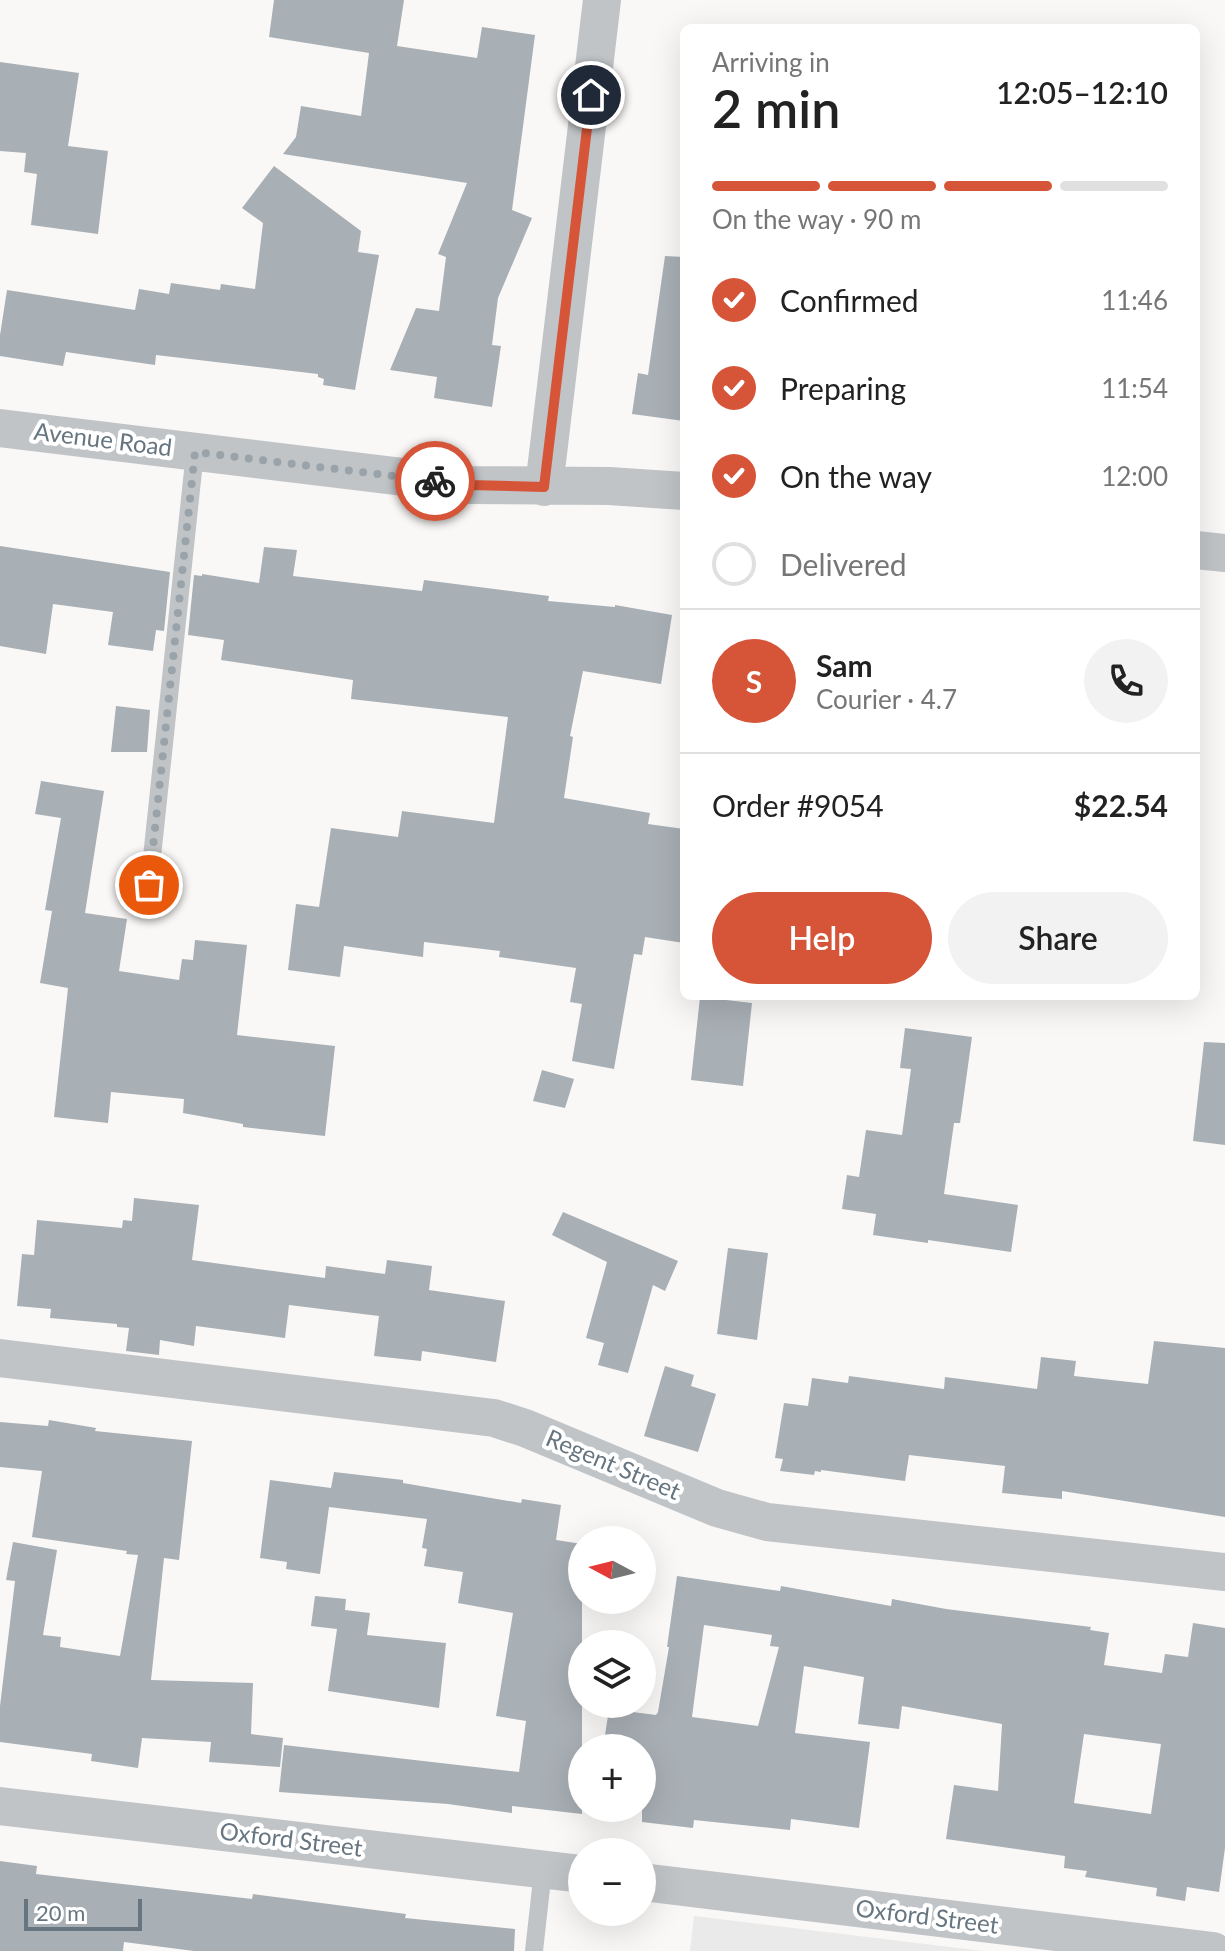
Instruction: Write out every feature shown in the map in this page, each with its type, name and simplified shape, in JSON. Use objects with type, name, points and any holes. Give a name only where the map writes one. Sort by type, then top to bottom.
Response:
[{"type":"street","points":[[544,487],[602,0]]},
{"type":"street","name":"Avenue Road","points":[[0,428],[469,485],[609,486],[680,491]]},
{"type":"street","points":[[1200,550],[1225,553]]},
{"type":"street","name":"Regent Street","points":[[0,1358],[494,1418],[717,1508],[767,1522],[1225,1572]]},
{"type":"street","name":"Oxford Street","points":[[0,1806],[568,1873]]},
{"type":"street","name":"Oxford Street","points":[[656,1884],[1213,1951]]},
{"type":"lane","points":[[149,885],[195,452]]},
{"type":"lane","points":[[534,1951],[543,1870]]},
{"type":"shaded area","points":[[694,1916],[983,1951],[690,1951]]},
{"type":"building","points":[[274,0],[404,0],[397,46],[477,58],[482,27],[535,35],[512,210],[532,218],[498,298],[492,345],[501,346],[492,407],[434,398],[437,377],[390,370],[416,308],[439,311],[446,257],[438,254],[467,183],[283,154],[296,137],[301,106],[361,116],[369,53],[269,37]]},
{"type":"building","points":[[0,62],[79,73],[68,146],[108,151],[98,234],[31,225],[37,174],[24,172],[26,153],[0,151]]},
{"type":"building","points":[[274,166],[361,231],[358,252],[379,255],[355,390],[323,385],[324,379],[318,374],[156,355],[155,365],[66,352],[63,366],[0,356],[7,290],[135,310],[139,289],[169,294],[171,283],[220,290],[221,284],[255,289],[263,223],[242,208]]},
{"type":"building","points":[[665,256],[680,257],[680,420],[632,414],[638,373],[648,375]]},
{"type":"building","points":[[0,546],[170,572],[164,631],[156,630],[153,651],[108,645],[113,612],[53,604],[46,654],[0,646]]},
{"type":"building","points":[[264,547],[297,550],[293,576],[422,591],[424,580],[549,596],[548,601],[615,605],[672,615],[661,684],[583,671],[570,736],[573,737],[564,798],[650,813],[648,824],[680,828],[680,942],[645,937],[642,955],[634,954],[614,1069],[572,1061],[582,1004],[570,1002],[576,968],[499,957],[500,951],[424,942],[423,957],[344,946],[340,977],[288,970],[296,904],[319,907],[331,828],[398,837],[402,811],[494,823],[508,717],[351,699],[353,680],[221,660],[224,640],[188,635],[194,575],[259,583]]},
{"type":"building","points":[[116,706],[150,710],[147,752],[111,752]]},
{"type":"building","points":[[41,781],[104,791],[85,913],[127,919],[119,971],[179,980],[182,959],[193,960],[195,940],[247,945],[237,1035],[335,1046],[325,1136],[243,1127],[243,1124],[183,1113],[184,1099],[111,1092],[108,1123],[54,1117],[68,988],[40,983],[52,911],[45,910],[61,818],[35,814]]},
{"type":"building","points":[[700,1000],[752,1003],[743,1086],[691,1080]]},
{"type":"building","points":[[905,1028],[972,1037],[960,1123],[954,1123],[944,1194],[1018,1205],[1011,1252],[873,1235],[876,1214],[842,1209],[847,1175],[859,1177],[866,1130],[902,1135],[911,1069],[900,1068]]},
{"type":"building","points":[[1204,1042],[1225,1043],[1225,1145],[1193,1141]]},
{"type":"building","points":[[542,1070],[574,1079],[565,1108],[533,1101]]},
{"type":"building","points":[[134,1198],[199,1205],[192,1260],[325,1278],[326,1266],[385,1274],[387,1260],[432,1266],[429,1290],[505,1301],[496,1362],[422,1351],[421,1361],[374,1356],[379,1316],[289,1305],[285,1338],[196,1326],[194,1346],[160,1340],[159,1355],[126,1351],[129,1328],[117,1327],[117,1324],[50,1318],[51,1309],[17,1306],[22,1254],[34,1255],[37,1220],[122,1228],[123,1220],[132,1221]]},
{"type":"building","points":[[563,1212],[678,1261],[665,1291],[653,1285],[628,1373],[598,1365],[604,1343],[586,1338],[607,1262],[552,1235]]},
{"type":"building","points":[[728,1248],[768,1253],[757,1340],[717,1334]]},
{"type":"building","points":[[1154,1341],[1225,1348],[1225,1517],[1062,1491],[1062,1499],[1002,1493],[1005,1466],[909,1455],[905,1481],[821,1470],[815,1471],[814,1475],[780,1471],[783,1459],[775,1458],[784,1403],[808,1406],[812,1378],[848,1383],[849,1376],[944,1389],[945,1377],[1037,1389],[1041,1357],[1076,1361],[1074,1376],[1148,1384]]},
{"type":"building","points":[[665,1366],[694,1375],[691,1386],[716,1394],[698,1452],[644,1436]]},
{"type":"building","points":[[49,1420],[96,1428],[95,1431],[192,1441],[179,1560],[164,1558],[151,1680],[253,1683],[251,1734],[283,1738],[280,1767],[209,1762],[211,1742],[142,1738],[138,1768],[91,1761],[92,1754],[0,1742],[0,1706],[15,1581],[6,1580],[13,1542],[57,1550],[43,1635],[61,1637],[60,1647],[120,1656],[138,1555],[32,1537],[42,1471],[0,1467],[0,1422],[48,1426]]},
{"type":"building","points":[[334,1472],[403,1480],[403,1483],[521,1503],[522,1499],[561,1505],[556,1540],[568,1542],[568,1614],[582,1614],[582,1630],[568,1630],[568,1718],[582,1718],[582,1734],[568,1734],[568,1812],[512,1806],[512,1813],[448,1804],[279,1792],[284,1745],[519,1772],[526,1721],[496,1716],[513,1613],[458,1603],[463,1572],[424,1566],[427,1549],[422,1548],[427,1519],[329,1507],[320,1574],[286,1569],[287,1562],[260,1558],[270,1480],[331,1488]]},
{"type":"building","points":[[677,1576],[780,1591],[781,1586],[891,1606],[892,1599],[1091,1627],[1090,1630],[1109,1633],[1104,1665],[1162,1673],[1165,1654],[1188,1657],[1193,1623],[1225,1628],[1225,1848],[1219,1892],[1187,1887],[1185,1901],[1156,1896],[1157,1888],[1085,1877],[1087,1871],[1064,1868],[1065,1856],[946,1839],[954,1785],[998,1791],[1002,1724],[902,1706],[899,1729],[858,1724],[864,1677],[804,1666],[795,1733],[870,1742],[859,1828],[791,1819],[790,1830],[694,1820],[693,1828],[642,1822],[656,1822],[656,1734],[605,1734],[608,1718],[656,1718],[669,1647]],"holes":[[[704,1625],[772,1635],[770,1646],[779,1647],[758,1726],[692,1717]],[[1084,1734],[1161,1744],[1151,1814],[1074,1803]]]},
{"type":"building","points":[[315,1596],[346,1599],[345,1610],[370,1613],[367,1635],[446,1643],[439,1708],[328,1691],[337,1629],[311,1626]]},
{"type":"building","points":[[0,1861],[37,1866],[36,1874],[252,1899],[253,1894],[406,1914],[405,1918],[515,1929],[514,1951],[194,1951],[124,1942],[123,1951],[0,1951]]},
{"type":"way so far","points":[[149,885],[195,452],[435,481]]},
{"type":"route","points":[[435,481],[544,487],[591,95]]}]
